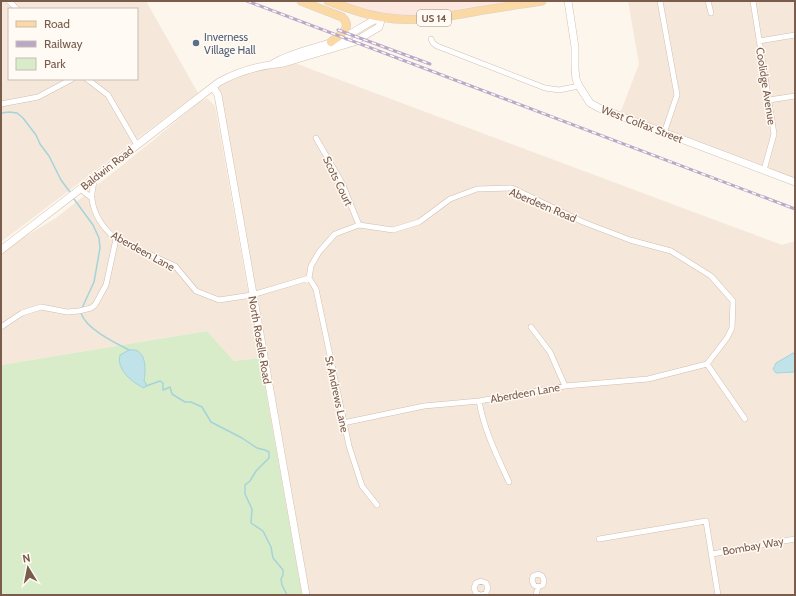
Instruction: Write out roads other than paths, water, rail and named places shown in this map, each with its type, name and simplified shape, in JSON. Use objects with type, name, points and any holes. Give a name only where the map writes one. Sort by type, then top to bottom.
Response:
[{"type":"main road","points":[[301,1],[342,17],[346,21],[347,26],[345,32],[331,42]]},
{"type":"main road","name":"US 14","points":[[328,1],[364,13],[382,17],[410,20],[427,19],[542,1]]},
{"type":"main road","points":[[568,1],[575,47],[575,74],[579,86]]},
{"type":"main road","points":[[274,64],[282,58],[347,36],[370,21],[382,17]]},
{"type":"main road","points":[[274,64],[284,63],[354,42],[379,27],[382,17]]},
{"type":"main road","name":"Baldwin Road","points":[[1,250],[213,86],[228,77],[274,64]]},
{"type":"main road","name":"North Roselle Road","points":[[213,86],[218,95],[306,595]]},
{"type":"main road","name":"West Colfax Street","points":[[579,86],[590,103],[598,108],[795,182]]},
{"type":"street","points":[[660,1],[676,95],[664,133]]},
{"type":"street","points":[[708,1],[710,13]]},
{"type":"street","name":"Coolidge Avenue","points":[[753,1],[774,134],[764,170]]},
{"type":"street","points":[[759,42],[795,36]]},
{"type":"street","points":[[431,39],[433,43],[438,46],[545,88],[558,90],[579,86]]},
{"type":"street","points":[[1,104],[38,97],[70,80]]},
{"type":"street","points":[[88,80],[108,95],[138,144]]},
{"type":"street","points":[[769,100],[795,96]]},
{"type":"street","name":"Scots Court","points":[[316,138],[342,183],[359,225]]},
{"type":"street","name":"Aberdeen Lane","points":[[95,177],[92,198],[101,224],[116,239],[175,266],[196,291],[219,300],[252,295]]},
{"type":"street","points":[[80,188],[92,198]]},
{"type":"street","name":"Aberdeen Road","points":[[309,278],[311,266],[319,252],[335,234],[359,225],[393,230],[419,222],[450,199],[477,189],[512,188],[590,224],[630,240],[671,252],[711,276],[733,301],[732,328],[707,364]]},
{"type":"street","points":[[1,326],[22,313],[41,307],[67,312],[80,311],[91,308],[95,305],[106,285],[116,239]]},
{"type":"street","points":[[252,295],[309,278]]},
{"type":"street","name":"St Andrews Lane","points":[[309,278],[316,289],[349,446],[362,486],[377,506]]},
{"type":"street","points":[[532,327],[550,352],[565,386]]},
{"type":"street","points":[[707,364],[745,419]]},
{"type":"street","name":"Aberdeen Lane","points":[[343,423],[424,406],[479,401],[565,386],[647,379],[707,364]]},
{"type":"street","points":[[479,401],[482,417],[495,453],[509,482]]},
{"type":"street","points":[[599,539],[706,521],[718,595]]},
{"type":"street","name":"Bombay Way","points":[[712,554],[795,539]]},
{"type":"street","points":[[536,595],[538,587]]},
{"type":"water","points":[[129,350],[139,352],[144,360],[144,381],[146,386],[144,388],[135,383],[126,375],[119,361],[120,355]]},
{"type":"water","points":[[795,352],[795,372],[776,373],[773,369],[776,363]]},
{"type":"waterway","points":[[1,113],[17,113],[23,118],[36,135],[61,180],[70,192]]},
{"type":"waterway","points":[[74,199],[93,225],[99,238],[100,248],[94,282],[82,308]]},
{"type":"waterway","points":[[81,313],[84,319],[95,330],[129,350]]},
{"type":"waterway","points":[[146,386],[160,381],[163,383],[163,390],[170,387],[172,394],[185,402],[191,402],[202,407],[211,422],[242,438],[257,448],[269,452],[269,458],[245,485],[245,494],[252,509],[251,523],[263,531],[271,547],[273,558],[283,570],[281,579],[287,595]]},
{"type":"railway","points":[[247,1],[795,209]]},
{"type":"railway","points":[[338,30],[430,64]]},
{"type":"place","name":"Inverness Village Hall","points":[[196,43]]}]
